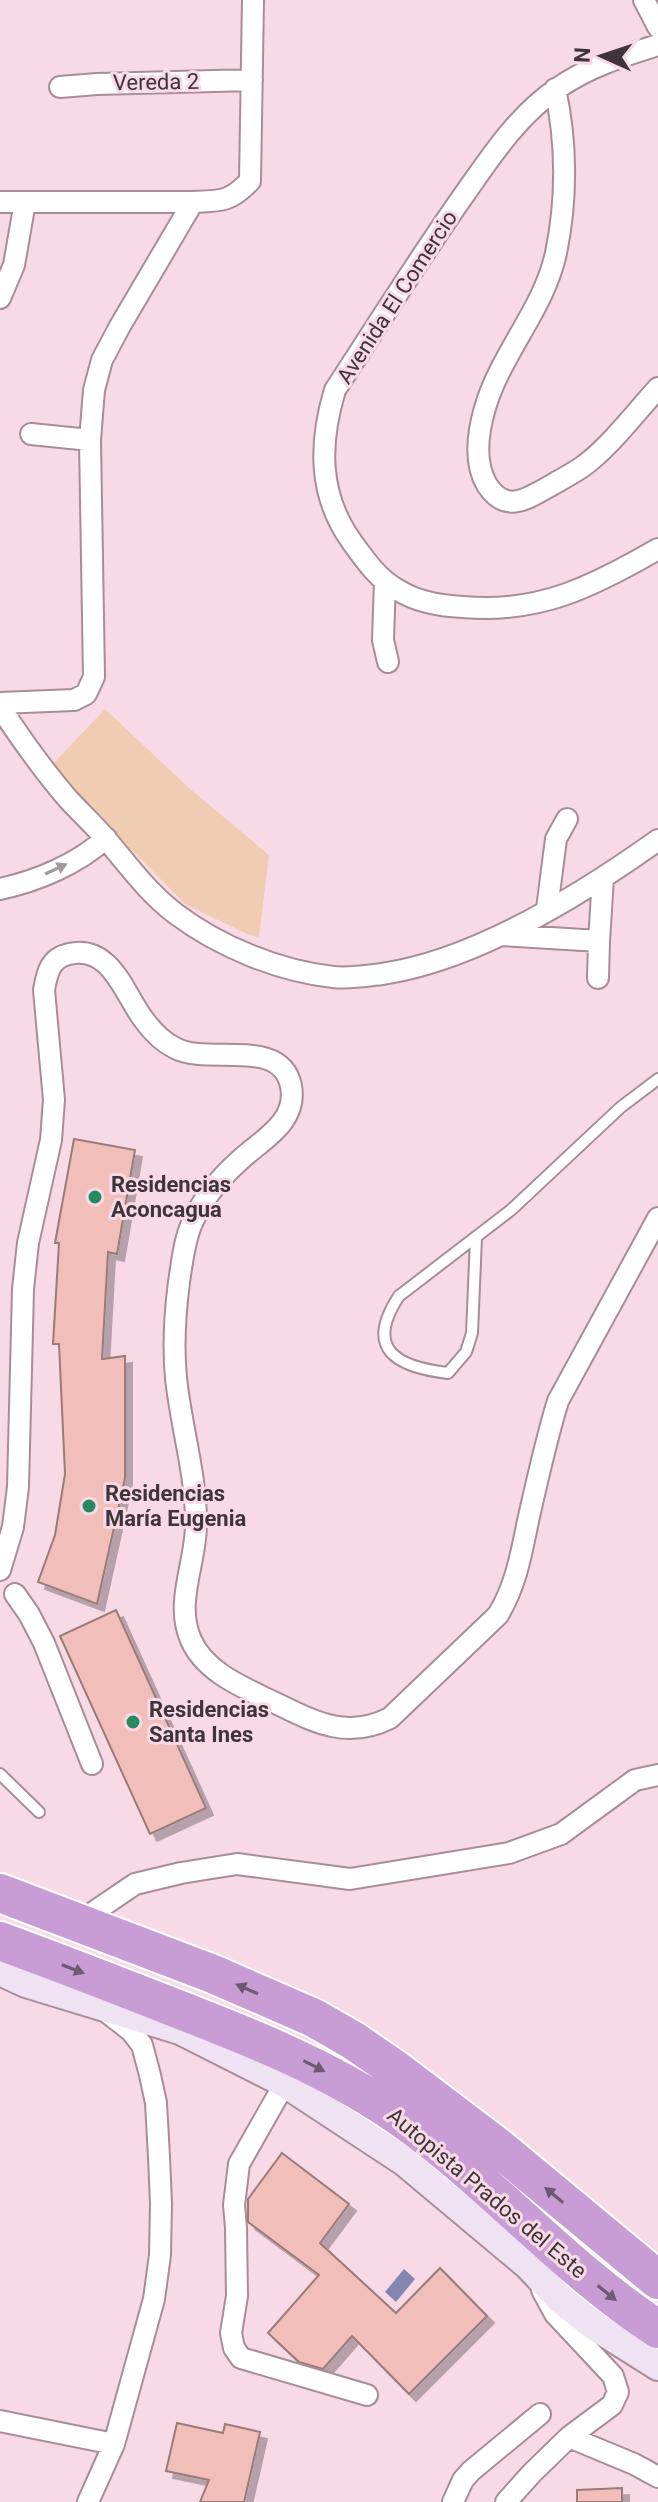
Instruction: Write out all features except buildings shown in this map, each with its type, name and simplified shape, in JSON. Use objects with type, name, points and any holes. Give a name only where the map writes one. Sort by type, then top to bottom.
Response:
[{"type":"highway","name":"Autopista Prados del Este","points":[[0,1893],[213,1974],[314,2018],[354,2041],[499,2148],[658,2280]]},
{"type":"highway","name":"Autopista Prados del Este","points":[[0,1941],[298,2058],[380,2104],[427,2137],[558,2253],[626,2308],[658,2329]]},
{"type":"street","points":[[0,202],[225,201],[238,194],[250,181],[253,0]]},
{"type":"street","points":[[644,0],[658,27]]},
{"type":"street","name":"Avenida El Comercio","points":[[658,45],[582,73],[555,89],[518,122],[483,168],[335,390],[326,420],[324,450],[326,484],[348,536],[385,581],[412,597],[450,606],[513,607],[537,604],[574,592],[658,549]]},
{"type":"street","name":"Vereda 2","points":[[60,87],[252,80]]},
{"type":"street","points":[[555,89],[561,114],[564,177],[556,252],[548,281],[499,373],[486,405],[479,445],[483,478],[497,498],[508,502],[521,501],[536,494],[583,467],[658,388]]},
{"type":"street","points":[[0,298],[14,265],[25,202]]},
{"type":"street","points":[[193,202],[102,360],[94,390],[90,440],[94,677],[86,694],[74,700],[0,705],[40,765],[106,838],[141,883],[175,913],[200,930],[263,960],[334,977],[398,971],[456,955],[502,935],[603,878],[658,840]]},
{"type":"street","points":[[31,434],[90,440]]},
{"type":"street","points":[[385,581],[383,640],[388,662]]},
{"type":"street","points":[[547,909],[556,839],[567,819]]},
{"type":"street","points":[[0,889],[21,885],[59,868],[91,852],[106,838]]},
{"type":"street","points":[[598,978],[603,878]]},
{"type":"street","points":[[502,935],[599,941]]},
{"type":"street","points":[[0,1570],[13,1527],[18,1487],[23,1289],[28,1243],[51,1140],[54,1100],[44,990],[53,960],[78,952],[92,954],[105,962],[116,974],[144,1020],[168,1044],[181,1052],[197,1056],[258,1056],[282,1067],[289,1078],[292,1090],[287,1116],[210,1193],[192,1223],[185,1247],[177,1301],[176,1376],[196,1519],[194,1558],[184,1606],[191,1640],[199,1655],[211,1667],[248,1690],[327,1726],[360,1729],[390,1718],[498,1615],[511,1594],[519,1569],[558,1401],[658,1218]]},
{"type":"street","points":[[15,1594],[44,1643],[92,1764]]},
{"type":"street","points":[[79,1922],[135,1884],[237,1864],[350,1879],[509,1853],[561,1834],[635,1780],[658,1775]]},
{"type":"street","points":[[0,1971],[26,1983],[102,2008],[180,2030],[285,2083],[405,2162],[528,2265],[582,2317],[658,2366]]},
{"type":"street","points":[[88,2502],[114,2444],[154,2299],[160,2255],[160,2173],[156,2103],[150,2075],[142,2045],[131,2031],[102,2008]]},
{"type":"street","points":[[150,2075],[151,2050],[156,2038],[180,2030]]},
{"type":"street","points":[[285,2083],[239,2164],[236,2178],[237,2296],[231,2333],[234,2348],[241,2358],[367,2395]]},
{"type":"street","points":[[506,2502],[569,2437],[612,2405],[618,2392],[613,2376],[555,2314],[528,2265]]},
{"type":"street","points":[[453,2502],[471,2471],[540,2414]]},
{"type":"street","points":[[0,2421],[114,2444]]},
{"type":"street","points":[[569,2437],[658,2477]]},
{"type":"lane","points":[[476,1238],[472,1333],[466,1352],[448,1373],[415,1368],[398,1359],[388,1349],[384,1338],[388,1314],[399,1296],[511,1210],[621,1107],[658,1079]]},
{"type":"lane","points":[[0,1774],[39,1812]]},
{"type":"shaded area","points":[[105,709],[189,788],[269,855],[259,937],[185,904],[50,767]]},
{"type":"water","points":[[404,2269],[415,2279],[396,2302],[385,2292]]},
{"type":"place","name":"Residencias Aconcagua","points":[[95,1197]]},
{"type":"place","name":"Residencias María Eugenia","points":[[89,1506]]},
{"type":"place","name":"Residencias Santa Ines","points":[[133,1722]]}]
